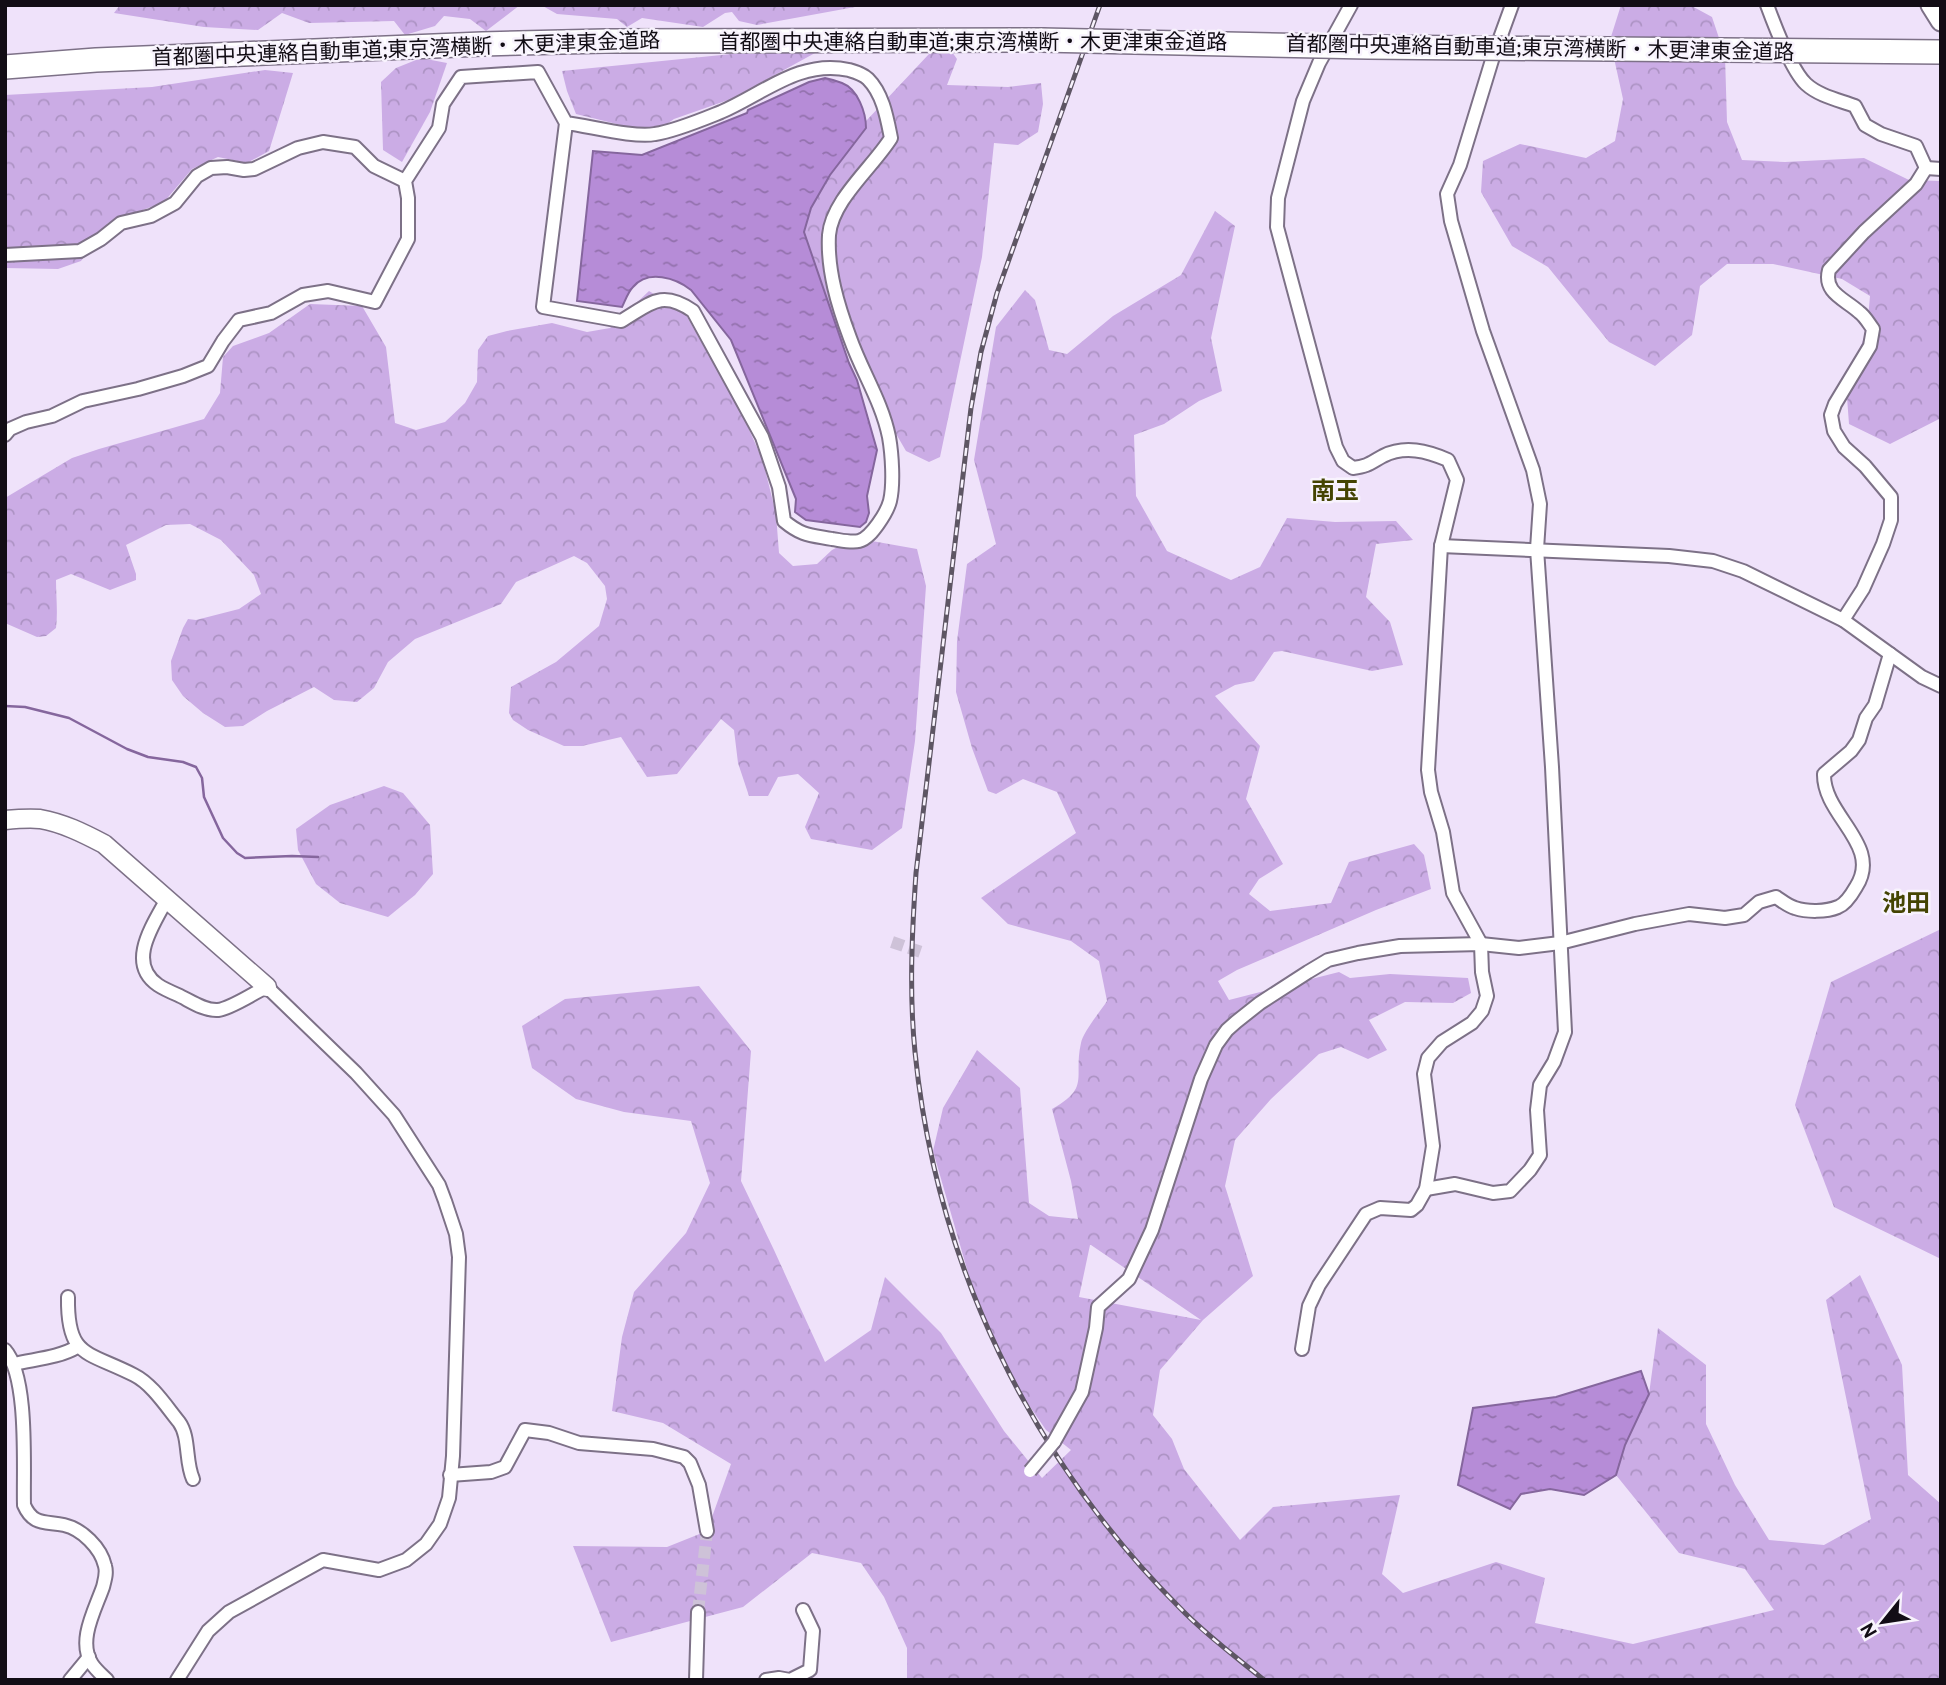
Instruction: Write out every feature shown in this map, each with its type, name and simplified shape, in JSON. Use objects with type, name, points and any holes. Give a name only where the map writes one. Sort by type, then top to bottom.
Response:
[{"type":"highway","name":"首都圏中央連絡自動車道;東京湾横断・木更津東金道路","points":[[5,67],[96,60],[618,41],[1042,40],[1368,47],[1941,52]]},
{"type":"main road","points":[[1931,5],[1941,21]]},
{"type":"street","points":[[1302,1349],[1309,1306],[1319,1285],[1366,1213],[1380,1208],[1411,1210],[1426,1189],[1433,1146],[1423,1074],[1428,1058],[1442,1042],[1472,1023],[1482,1011],[1487,996],[1482,972],[1481,944],[1453,893],[1443,832],[1431,792],[1428,770],[1441,546],[1457,480],[1448,460],[1426,451],[1405,450],[1385,455],[1368,466],[1353,468],[1343,461],[1336,447],[1277,227],[1278,198],[1303,101],[1319,63],[1351,5]]},
{"type":"street","points":[[1426,1189],[1454,1184],[1493,1193],[1510,1191],[1530,1170],[1540,1155],[1537,1110],[1541,1085],[1554,1062],[1565,1032],[1552,766],[1537,549],[1540,504],[1533,470],[1483,331],[1451,221],[1447,194],[1460,165],[1511,5]]},
{"type":"street","points":[[1768,5],[1789,58],[1805,83],[1825,96],[1855,106],[1865,125],[1881,134],[1916,146],[1926,168]]},
{"type":"street","points":[[5,435],[18,425],[52,416],[83,401],[183,376],[208,366],[239,320],[271,313],[303,295],[328,291],[375,302],[408,239],[408,198],[405,181],[439,128],[443,104],[461,77],[538,72],[566,123],[543,307],[621,321],[656,300],[667,299],[685,305],[693,311],[762,437],[779,488],[784,521],[799,533],[846,541],[859,541],[872,534],[891,499],[889,438],[882,412],[850,338],[838,302],[831,269],[829,234],[841,202],[882,153],[891,138],[880,97],[867,78],[858,72],[840,68],[804,70],[722,111],[651,135],[566,123]]},
{"type":"street","points":[[5,255],[80,251],[121,223],[151,216],[175,203],[197,176],[211,168],[254,169],[298,148],[323,142],[355,146],[374,166],[405,181]]},
{"type":"street","points":[[1843,620],[1863,589],[1883,544],[1891,520],[1891,497],[1865,466],[1844,447],[1834,431],[1831,415],[1835,404],[1871,346],[1873,329],[1860,312],[1837,296],[1829,285],[1827,276],[1829,270],[1864,232],[1916,184],[1926,168]]},
{"type":"street","points":[[1926,168],[1941,169]]},
{"type":"street","points":[[1441,546],[1669,556],[1713,561],[1743,571],[1843,620],[1922,677],[1941,686]]},
{"type":"street","points":[[1030,1471],[1054,1442],[1082,1392],[1098,1307],[1129,1279],[1152,1230],[1201,1079],[1216,1045],[1227,1030],[1260,1003],[1328,960],[1358,953],[1400,946],[1481,944],[1519,948],[1560,943],[1689,914],[1725,918],[1744,915],[1759,902],[1776,897],[1796,909],[1820,911],[1840,907],[1862,878],[1865,864],[1857,842],[1828,797],[1824,774],[1851,751],[1859,740],[1866,718],[1875,705],[1890,654]]},
{"type":"street","points":[[5,820],[38,819],[62,824],[104,844],[267,987],[356,1073],[394,1115],[439,1185],[456,1234],[459,1257],[453,1456],[449,1498],[440,1524],[426,1544],[406,1560],[379,1570],[323,1560],[229,1612],[208,1631],[177,1680]]},
{"type":"street","points":[[167,899],[146,939],[143,959],[145,972],[158,985],[203,1007],[218,1010],[267,987]]},
{"type":"street","points":[[68,1297],[67,1321],[77,1346],[102,1361],[135,1375],[151,1388],[181,1425],[193,1479]]},
{"type":"street","points":[[14,1364],[54,1356],[77,1346]]},
{"type":"street","points":[[5,1350],[17,1372],[22,1408],[24,1505],[28,1514],[39,1522],[64,1525],[77,1530],[96,1548],[105,1563],[107,1574],[91,1619],[85,1646],[91,1663],[107,1680]]},
{"type":"street","points":[[450,1475],[491,1472],[505,1467],[525,1430],[549,1433],[579,1443],[653,1449],[684,1457],[690,1463],[699,1485],[707,1531]]},
{"type":"street","points":[[766,1680],[790,1680],[810,1670],[813,1631],[803,1610]]},
{"type":"street","points":[[695,1680],[698,1612]]},
{"type":"street","points":[[70,1680],[89,1657]]},
{"type":"green space","points":[[120,5],[520,5],[486,31],[470,19],[444,16],[435,26],[405,35],[394,21],[309,23],[282,13],[258,30],[204,27],[114,13]]},
{"type":"green space","points":[[541,5],[866,5],[757,25],[739,21],[732,12],[725,13],[703,27],[642,18],[627,27],[617,19],[557,14]]},
{"type":"green space","points":[[1621,5],[1690,5],[1712,17],[1725,56],[1727,122],[1742,160],[1785,162],[1864,158],[1909,180],[1941,181],[1941,418],[1890,444],[1849,424],[1846,384],[1867,330],[1870,296],[1842,279],[1773,264],[1727,264],[1700,286],[1692,335],[1655,366],[1609,342],[1548,267],[1512,246],[1481,192],[1483,161],[1520,144],[1586,158],[1615,141],[1623,99],[1610,40]]},
{"type":"green space","points":[[947,45],[957,59],[947,85],[1008,87],[1041,83],[1043,104],[1038,132],[1018,145],[994,143],[982,257],[940,457],[929,462],[906,451],[820,303],[804,232],[811,208],[851,137],[929,54]]},
{"type":"green space","points":[[826,47],[731,99],[674,119],[648,137],[625,126],[576,114],[562,71],[791,48]]},
{"type":"green space","points":[[421,58],[447,63],[430,112],[402,162],[383,150],[381,82],[396,68]]},
{"type":"green space","points":[[265,70],[293,73],[269,151],[247,163],[218,157],[192,169],[164,202],[108,223],[81,261],[58,269],[5,268],[5,95],[152,87]]},
{"type":"green space","points":[[1215,211],[1235,226],[1211,338],[1222,391],[1199,401],[1164,424],[1134,435],[1136,496],[1167,551],[1231,580],[1260,567],[1287,518],[1335,522],[1396,521],[1413,540],[1376,544],[1366,597],[1390,622],[1403,665],[1372,671],[1282,651],[1274,652],[1254,681],[1235,685],[1215,696],[1260,746],[1246,799],[1283,864],[1259,879],[1249,894],[1270,911],[1331,903],[1349,862],[1414,844],[1424,855],[1431,889],[1237,970],[1218,981],[1229,1000],[1339,972],[1350,978],[1390,974],[1468,978],[1471,993],[1453,1003],[1405,1002],[1369,1020],[1387,1050],[1368,1059],[1341,1047],[1319,1054],[1271,1099],[1235,1140],[1225,1186],[1253,1276],[1203,1320],[1160,1370],[1153,1415],[1172,1439],[1184,1469],[1240,1540],[1273,1507],[1400,1495],[1382,1574],[1403,1593],[1496,1562],[1545,1578],[1535,1623],[1633,1644],[1774,1610],[1745,1569],[1679,1553],[1616,1475],[1625,1445],[1649,1394],[1658,1328],[1706,1365],[1706,1424],[1735,1485],[1769,1540],[1824,1545],[1871,1519],[1826,1300],[1860,1275],[1902,1365],[1908,1475],[1941,1504],[1941,1680],[907,1680],[907,1648],[884,1597],[861,1563],[812,1553],[743,1607],[611,1642],[573,1546],[667,1547],[707,1531],[731,1464],[663,1423],[612,1411],[622,1337],[634,1292],[686,1233],[710,1183],[691,1121],[624,1112],[576,1099],[532,1068],[522,1026],[565,999],[699,986],[751,1051],[741,1181],[825,1362],[871,1330],[885,1277],[941,1333],[1004,1431],[1042,1478],[1071,1450],[1046,1430],[1011,1379],[973,1290],[933,1151],[943,1108],[977,1050],[1020,1088],[1029,1203],[1049,1216],[1078,1219],[1052,1109],[1076,1088],[1082,1038],[1107,1001],[1099,961],[1071,941],[1008,924],[981,898],[1076,833],[1057,792],[1023,779],[996,794],[988,791],[956,692],[957,641],[967,564],[996,544],[974,460],[996,327],[1025,290],[1035,300],[1049,350],[1067,354],[1113,316],[1181,275]],"holes":[[[1091,1245],[1201,1320],[1079,1297]]]},
{"type":"green space","points":[[649,291],[685,313],[744,418],[763,461],[776,514],[779,553],[793,566],[817,564],[832,550],[855,538],[917,549],[926,586],[915,741],[902,828],[872,850],[811,839],[805,827],[819,793],[798,774],[778,777],[768,796],[749,796],[738,763],[734,730],[721,719],[677,774],[647,777],[621,737],[582,746],[564,746],[513,720],[509,713],[511,687],[556,662],[599,626],[607,599],[605,586],[587,563],[574,556],[516,582],[501,604],[415,639],[388,662],[374,688],[357,702],[334,700],[314,687],[243,726],[225,727],[203,713],[183,696],[172,680],[171,661],[188,619],[196,620],[239,609],[261,594],[254,575],[221,540],[190,524],[166,525],[126,545],[136,580],[110,590],[71,574],[56,580],[56,628],[46,636],[37,637],[5,623],[5,498],[72,458],[204,419],[220,393],[223,357],[233,346],[269,333],[310,304],[362,306],[386,347],[395,423],[416,430],[445,422],[465,403],[477,382],[478,350],[488,336],[552,323],[587,332],[610,328]]},
{"type":"green space","points":[[384,786],[403,793],[430,825],[433,874],[415,895],[388,917],[340,903],[316,884],[298,850],[296,829],[330,805]]},
{"type":"green space","points":[[1941,929],[1941,1259],[1834,1207],[1795,1105],[1831,982]]},
{"type":"water","points":[[825,78],[842,83],[852,90],[860,102],[866,122],[866,128],[830,175],[811,208],[804,232],[857,380],[877,450],[867,496],[869,513],[866,522],[860,527],[806,520],[795,512],[796,499],[731,340],[691,290],[670,279],[654,277],[639,281],[622,307],[577,301],[593,151],[642,155],[747,113],[748,110],[809,82]]},
{"type":"water","points":[[1641,1371],[1649,1394],[1625,1445],[1616,1475],[1584,1495],[1550,1489],[1521,1494],[1510,1509],[1458,1485],[1473,1408],[1556,1397]]},
{"type":"waterway","points":[[5,706],[25,707],[69,718],[127,749],[148,757],[183,762],[196,767],[202,778],[204,797],[223,838],[245,858],[318,857]]},
{"type":"tunnel","points":[[892,942],[924,953]]},
{"type":"tunnel","points":[[698,1612],[707,1531]]},
{"type":"railway","points":[[1100,5],[997,293],[981,352],[971,408],[916,873],[912,962],[915,1052],[926,1130],[944,1207],[969,1281],[999,1353],[1036,1422],[1078,1488],[1126,1550],[1190,1618],[1264,1680]]},
{"type":"district","name":"南玉","points":[[1335,491]]},
{"type":"district","name":"池田","points":[[1906,903]]}]
